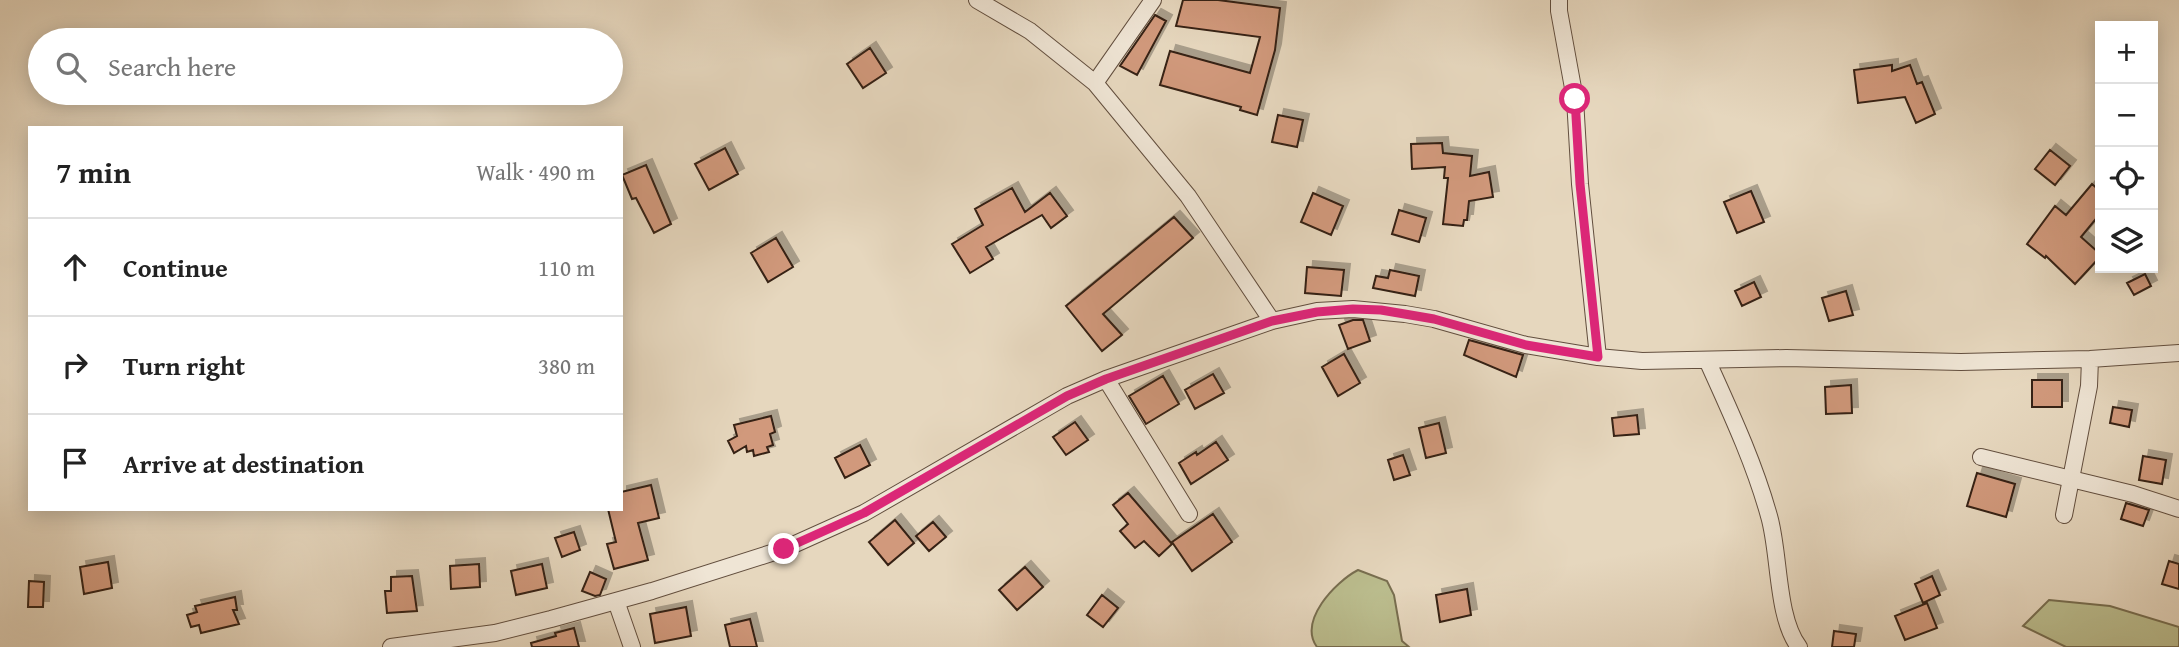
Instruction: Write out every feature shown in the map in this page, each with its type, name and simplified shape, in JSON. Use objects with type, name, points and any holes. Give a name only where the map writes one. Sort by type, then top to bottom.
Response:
[{"type":"street","points":[[976,0],[1030,31],[1095,83],[1188,196],[1272,321]]},
{"type":"street","points":[[1095,83],[1153,0]]},
{"type":"street","points":[[1559,0],[1575,99],[1580,184],[1598,357]]},
{"type":"street","points":[[391,647],[495,633],[616,601],[784,549],[864,513],[1067,396],[1106,379],[1272,321],[1317,312],[1381,310],[1434,319],[1526,345],[1598,357],[1643,361],[1786,358],[1961,362],[2091,359],[2179,353]]},
{"type":"street","points":[[2064,515],[2089,386],[2091,359]]},
{"type":"street","points":[[1707,360],[1760,484],[1770,520],[1784,607],[1792,639],[1798,647]]},
{"type":"street","points":[[1106,379],[1189,514]]},
{"type":"street","points":[[1981,457],[2133,494],[2179,509]]},
{"type":"street","points":[[616,601],[632,647]]},
{"type":"green space","points":[[1358,570],[1387,581],[1394,595],[1402,641],[1409,647],[1317,647],[1312,637],[1316,614],[1339,583]]},
{"type":"green space","points":[[2049,600],[2110,606],[2179,627],[2179,647],[2066,647],[2023,626]]},
{"type":"building","points":[[1183,0],[1218,0],[1280,8],[1275,50],[1257,115],[1240,110],[1241,107],[1160,85],[1170,51],[1250,73],[1260,37],[1176,26]]},
{"type":"building","points":[[1155,15],[1166,21],[1137,75],[1120,66]]},
{"type":"building","points":[[870,48],[886,73],[863,88],[847,64]]},
{"type":"building","points":[[1892,65],[1892,71],[1910,65],[1917,84],[1922,82],[1935,114],[1916,123],[1905,97],[1858,103],[1854,70]]},
{"type":"building","points":[[1278,115],[1303,120],[1297,147],[1272,142]]},
{"type":"building","points":[[1442,143],[1443,153],[1472,156],[1470,176],[1489,172],[1493,197],[1469,201],[1467,220],[1464,220],[1463,226],[1443,224],[1448,178],[1444,178],[1445,167],[1412,169],[1411,144]]},
{"type":"building","points":[[725,148],[738,174],[709,190],[695,164]]},
{"type":"building","points":[[2050,150],[2070,166],[2055,185],[2035,169]]},
{"type":"building","points":[[646,165],[671,224],[654,233],[636,198],[632,199],[623,175]]},
{"type":"building","points":[[2092,184],[2095,187],[2095,220],[2081,237],[2095,249],[2095,262],[2075,284],[2046,256],[2045,258],[2027,244],[2055,206],[2066,215]]},
{"type":"building","points":[[1012,188],[1025,212],[1050,193],[1067,216],[1051,228],[1042,215],[986,247],[993,259],[970,273],[952,244],[983,225],[975,209]]},
{"type":"building","points":[[1751,191],[1764,222],[1737,233],[1724,202]]},
{"type":"building","points":[[1313,193],[1343,206],[1331,235],[1301,222]]},
{"type":"building","points":[[1399,210],[1426,218],[1419,242],[1392,234]]},
{"type":"building","points":[[1174,217],[1193,238],[1103,314],[1122,335],[1102,351],[1066,306]]},
{"type":"building","points":[[776,238],[793,267],[768,282],[751,253]]},
{"type":"building","points":[[1307,267],[1344,270],[1341,296],[1305,293]]},
{"type":"building","points":[[1390,270],[1419,276],[1415,296],[1373,288],[1376,276],[1388,278]]},
{"type":"building","points":[[2145,274],[2151,286],[2134,295],[2127,283]]},
{"type":"building","points":[[1754,282],[1761,297],[1742,306],[1735,291]]},
{"type":"building","points":[[1846,291],[1853,315],[1829,321],[1822,298]]},
{"type":"building","points":[[1363,320],[1370,341],[1348,349],[1339,325]]},
{"type":"building","points":[[1469,340],[1523,355],[1516,377],[1464,355]]},
{"type":"building","points":[[1344,354],[1360,383],[1338,396],[1322,367]]},
{"type":"building","points":[[1213,374],[1224,393],[1195,409],[1185,390]]},
{"type":"building","points":[[1163,376],[1179,404],[1146,424],[1129,396]]},
{"type":"building","points":[[2032,380],[2062,380],[2062,407],[2032,407]]},
{"type":"building","points":[[1851,385],[1852,413],[1826,414],[1825,387]]},
{"type":"building","points":[[2113,407],[2132,410],[2129,427],[2110,423]]},
{"type":"building","points":[[1637,415],[1639,434],[1614,436],[1612,418]]},
{"type":"building","points":[[771,416],[775,432],[770,434],[773,445],[767,447],[769,452],[754,456],[753,450],[747,452],[746,446],[734,453],[728,441],[737,436],[734,425]]},
{"type":"building","points":[[1075,422],[1088,440],[1066,455],[1053,437]]},
{"type":"building","points":[[1439,423],[1446,453],[1426,458],[1419,428]]},
{"type":"building","points":[[1216,442],[1228,460],[1191,484],[1179,463]]},
{"type":"building","points":[[860,445],[870,465],[845,478],[835,458]]},
{"type":"building","points":[[1403,455],[1410,475],[1394,480],[1388,460]]},
{"type":"building","points":[[2143,456],[2166,460],[2162,484],[2139,480]]},
{"type":"building","points":[[1977,473],[2015,484],[2006,517],[1967,506]]},
{"type":"building","points":[[651,485],[659,518],[638,523],[648,560],[614,569],[607,544],[616,542],[608,511],[623,511],[623,492]]},
{"type":"building","points":[[1128,493],[1172,544],[1159,556],[1144,541],[1135,548],[1120,531],[1128,524],[1113,505]]},
{"type":"building","points":[[2126,503],[2149,510],[2143,526],[2121,519]]},
{"type":"building","points":[[1213,514],[1232,542],[1192,571],[1172,542]]},
{"type":"building","points":[[895,520],[914,543],[888,565],[869,542]]},
{"type":"building","points":[[933,522],[946,537],[929,551],[916,536]]},
{"type":"building","points":[[574,532],[580,550],[562,557],[555,538]]},
{"type":"building","points":[[2169,561],[2179,564],[2179,589],[2162,584]]},
{"type":"building","points":[[108,562],[112,588],[84,594],[80,567]]},
{"type":"building","points":[[479,564],[480,587],[451,589],[450,566]]},
{"type":"building","points":[[542,564],[547,588],[516,595],[511,571]]},
{"type":"building","points":[[1025,567],[1043,587],[1017,610],[999,590]]},
{"type":"building","points":[[590,572],[606,579],[600,595],[582,591]]},
{"type":"building","points":[[412,576],[417,611],[387,613],[385,591],[391,591],[391,577]]},
{"type":"building","points":[[1932,576],[1940,595],[1923,603],[1915,584]]},
{"type":"building","points":[[29,581],[44,582],[43,607],[28,607]]},
{"type":"building","points":[[1467,589],[1471,615],[1440,622],[1436,595]]},
{"type":"building","points":[[1102,595],[1118,608],[1103,627],[1087,615]]},
{"type":"building","points":[[235,597],[237,610],[233,610],[239,624],[201,633],[199,625],[191,627],[187,615],[197,612],[195,606]]},
{"type":"building","points":[[1927,603],[1937,628],[1905,640],[1895,616]]},
{"type":"building","points":[[686,607],[691,636],[655,643],[650,614]]},
{"type":"building","points":[[750,619],[757,647],[730,647],[725,625]]},
{"type":"building","points":[[574,628],[579,647],[532,647],[531,643]]},
{"type":"building","points":[[1834,631],[1856,634],[1854,647],[1832,647]]},
{"type":"route","points":[[784,549],[864,513],[1067,396],[1106,379],[1272,321],[1317,312],[1381,310],[1434,319],[1526,345],[1598,357],[1580,184],[1575,99]]}]
